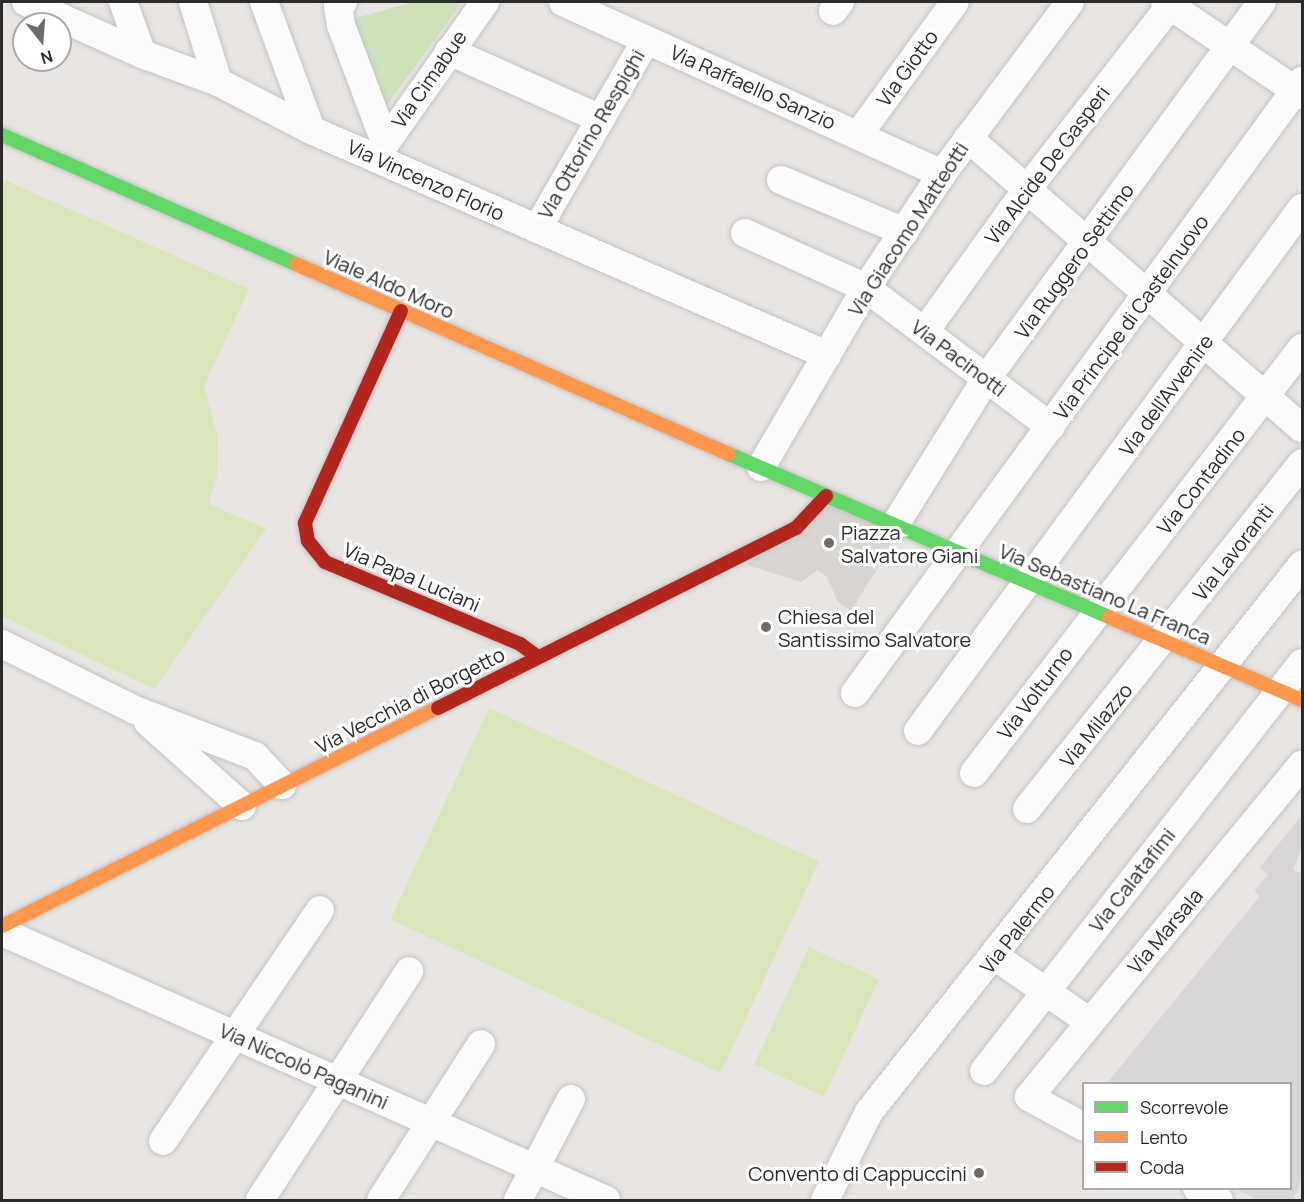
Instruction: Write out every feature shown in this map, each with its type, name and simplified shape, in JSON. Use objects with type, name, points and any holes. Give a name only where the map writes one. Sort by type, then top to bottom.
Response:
[{"type":"main road","name":"Viale Aldo Moro","points":[[2,135],[401,311],[761,466]]},
{"type":"main road","name":"Via Papa Luciani","points":[[401,311],[305,523],[308,540],[325,562],[520,644],[538,657]]},
{"type":"main road","name":"Via Sebastiano La Franca","points":[[761,466],[826,496],[1292,695]]},
{"type":"main road","name":"Via Vecchia di Borgetto","points":[[2,926],[795,528],[826,496]]},
{"type":"street","name":"Via Vincenzo Florio","points":[[26,2],[142,54],[218,82],[311,130],[380,150],[537,229],[827,355]]},
{"type":"street","points":[[123,2],[142,54]]},
{"type":"street","points":[[193,2],[218,82]]},
{"type":"street","points":[[264,2],[311,130]]},
{"type":"street","points":[[343,2],[338,6],[341,25],[380,150]]},
{"type":"street","name":"Via Cimabue","points":[[380,150],[448,51],[485,2]]},
{"type":"street","name":"Via Raffaello Sanzio","points":[[563,2],[601,9],[646,40],[859,134],[942,174]]},
{"type":"street","name":"Via Giotto","points":[[859,134],[955,2]]},
{"type":"street","name":"Via Giacomo Matteotti","points":[[761,466],[866,288],[942,174],[1070,2]]},
{"type":"street","name":"Via Ruggero Settimo","points":[[895,525],[986,379],[1090,240],[1262,2]]},
{"type":"street","points":[[1169,3],[1229,47],[1300,89]]},
{"type":"street","name":"Via Alcide De Gasperi","points":[[925,331],[1027,189],[1169,3]]},
{"type":"street","name":"Via Ottorino Respighi","points":[[537,229],[646,40]]},
{"type":"street","points":[[448,51],[599,118]]},
{"type":"street","name":"Via Principe di Castelnuovo","points":[[855,693],[1300,89]]},
{"type":"street","points":[[968,138],[1090,240],[1302,428]]},
{"type":"street","points":[[781,180],[905,232]]},
{"type":"street","name":"Via dell'Avvenire","points":[[918,731],[1030,583],[1302,208]]},
{"type":"street","name":"Via Pacinotti","points":[[745,233],[866,288],[1051,427]]},
{"type":"street","name":"Via Contadino","points":[[1097,612],[1268,396],[1302,348]]},
{"type":"street","name":"Via Lavoranti","points":[[1164,640],[1302,463]]},
{"type":"street","name":"Via Palermo","points":[[825,1200],[869,1112],[996,957],[1302,566]]},
{"type":"street","name":"Via Volturno","points":[[974,773],[1097,612]]},
{"type":"street","name":"Via Milazzo","points":[[1027,809],[1164,640]]},
{"type":"street","points":[[2,644],[135,710],[255,756],[282,786]]},
{"type":"street","name":"Via Calatafimi","points":[[984,1071],[1046,991],[1292,695],[1302,663]]},
{"type":"street","points":[[135,710],[242,806]]},
{"type":"street","name":"Via Marsala","points":[[1082,1126],[1029,1097],[1302,765]]},
{"type":"street","points":[[163,1141],[232,1035],[320,910]]},
{"type":"street","name":"Via Niccolò Paganini","points":[[2,932],[606,1200]]},
{"type":"street","points":[[996,957],[1090,1022]]},
{"type":"street","points":[[260,1200],[410,971]]},
{"type":"street","points":[[381,1200],[482,1044]]},
{"type":"street","points":[[518,1200],[571,1099]]},
{"type":"street","points":[[1201,1190],[1219,1200]]},
{"type":"shaded area","name":"Piazza Salvatore Giani","points":[[826,496],[902,529],[851,611],[838,602],[827,577],[817,570],[801,582],[747,565]]},
{"type":"shaded area","points":[[1302,815],[1302,846],[1293,870],[1302,873],[1302,1178],[1293,1200],[1258,1200],[1238,1190],[1292,1190],[1292,1082],[1108,1082],[1260,896],[1254,891],[1268,874],[1260,867]]},
{"type":"green space","points":[[414,2],[462,2],[384,109],[352,19]]},
{"type":"green space","points":[[2,179],[249,289],[204,386],[218,438],[217,474],[209,504],[266,529],[154,689],[2,616]]},
{"type":"green space","points":[[489,708],[819,862],[720,1073],[391,919]]},
{"type":"green space","points":[[809,947],[879,980],[824,1096],[754,1064]]},
{"type":"traffic: fast","points":[[2,135],[296,264]]},
{"type":"traffic: fast","points":[[729,454],[1109,617]]},
{"type":"traffic: slow","points":[[296,264],[729,454]]},
{"type":"traffic: slow","points":[[1109,617],[1302,700]]},
{"type":"traffic: slow","points":[[2,926],[438,708]]},
{"type":"traffic: jam","points":[[401,311],[305,523],[308,541],[325,562],[520,644],[538,657]]},
{"type":"traffic: jam","points":[[438,708],[796,528],[826,496]]},
{"type":"place","name":"Piazza Salvatore Giani","points":[[829,543]]},
{"type":"place","name":"Chiesa del Santissimo Salvatore","points":[[766,627]]},
{"type":"place","name":"Convento di Cappuccini","points":[[979,1173]]}]
